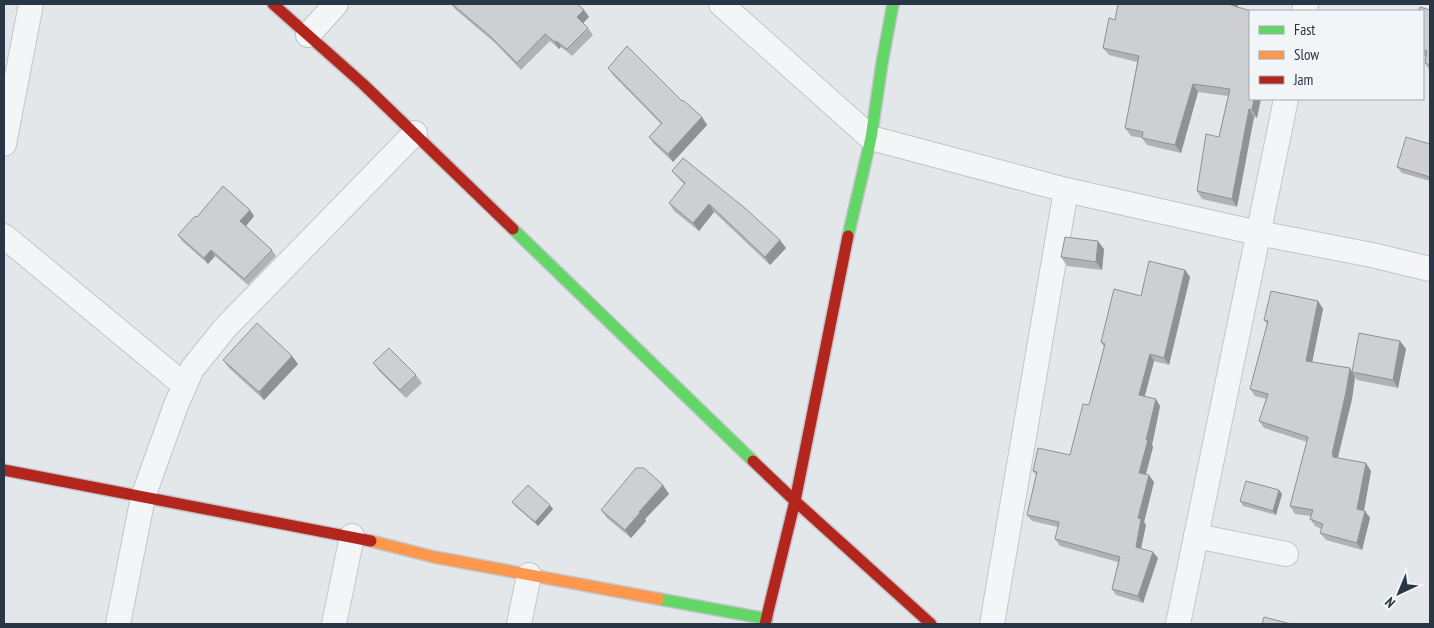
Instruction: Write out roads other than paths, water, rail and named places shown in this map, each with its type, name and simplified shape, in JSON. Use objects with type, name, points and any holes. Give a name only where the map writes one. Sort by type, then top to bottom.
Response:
[{"type":"street","points":[[4,144],[32,4]]},
{"type":"street","points":[[273,4],[415,133],[795,501],[930,624]]},
{"type":"street","points":[[308,35],[336,4]]},
{"type":"street","points":[[721,4],[871,138],[1066,190],[1430,269]]},
{"type":"street","points":[[4,470],[352,536],[434,557],[766,622],[795,501],[843,259],[871,138],[893,4]]},
{"type":"street","points":[[1178,624],[1286,100]]},
{"type":"street","points":[[118,624],[143,497],[184,384],[192,369],[225,328],[415,133]]},
{"type":"street","points":[[992,624],[1066,190]]},
{"type":"street","points":[[4,236],[184,384]]},
{"type":"street","points":[[334,624],[352,536]]},
{"type":"street","points":[[1196,536],[1286,554]]},
{"type":"street","points":[[519,624],[530,575]]}]
